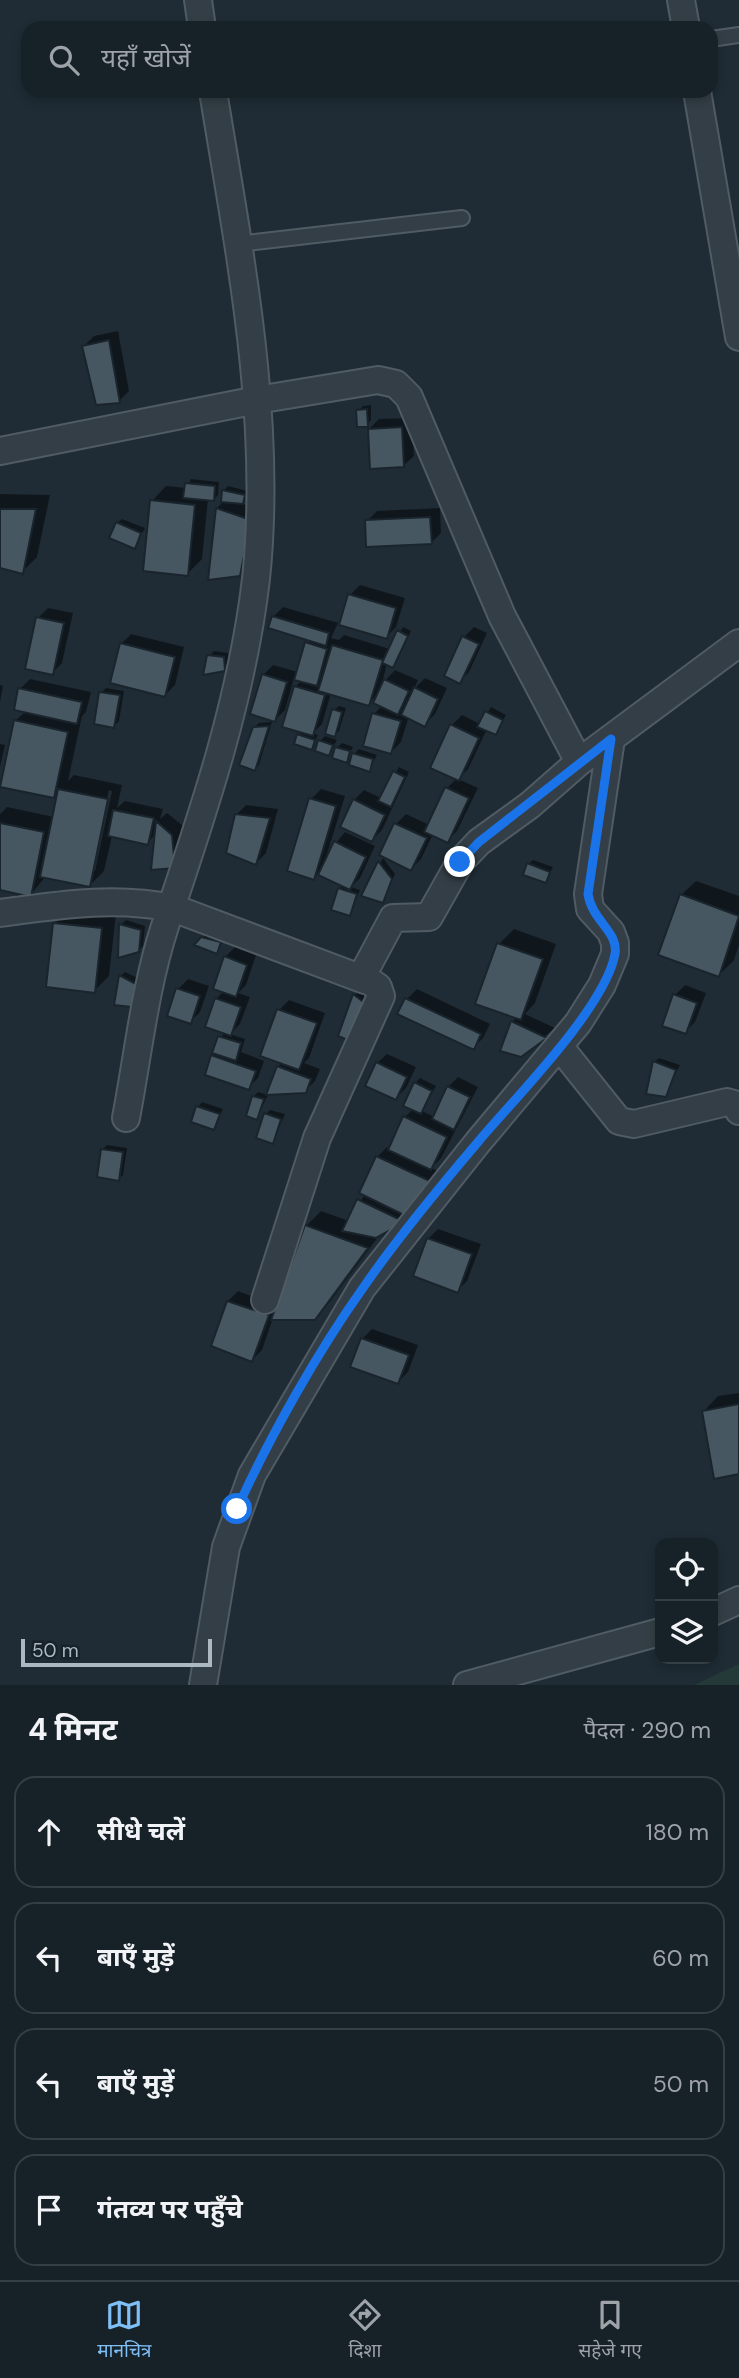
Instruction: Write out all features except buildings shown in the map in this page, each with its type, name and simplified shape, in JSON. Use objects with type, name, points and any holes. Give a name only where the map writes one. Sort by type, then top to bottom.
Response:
[{"type":"street","points":[[198,0],[201,21]]},
{"type":"street","points":[[681,0],[685,21]]},
{"type":"street","points":[[126,1118],[160,947],[228,727],[248,638],[260,539],[257,400],[238,244],[214,98]]},
{"type":"street","points":[[697,98],[739,337]]},
{"type":"street","points":[[0,451],[257,400],[378,380],[396,384],[409,397],[502,616],[579,762]]},
{"type":"street","points":[[365,980],[363,971],[393,918],[401,915],[429,916],[467,853],[579,762],[739,643]]},
{"type":"street","points":[[203,1685],[226,1547],[237,1509],[253,1475],[362,1288],[478,1142],[559,1046],[602,985],[615,954],[611,932],[590,909],[588,894],[611,739]]},
{"type":"street","points":[[0,912],[117,900],[173,908],[378,987],[381,996],[317,1138],[265,1300]]},
{"type":"street","points":[[559,1046],[620,1121],[634,1124],[727,1102],[737,1105],[739,1111]]},
{"type":"street","points":[[718,1610],[739,1600]]},
{"type":"street","points":[[467,1685],[655,1633]]},
{"type":"lane","points":[[718,38],[739,35]]},
{"type":"lane","points":[[238,244],[462,218]]},
{"type":"green space","points":[[739,1664],[739,1685],[694,1685]]},
{"type":"route","points":[[237,1509],[313,1368],[362,1288],[478,1142],[578,1023],[602,985],[615,954],[615,943],[611,932],[598,921],[590,909],[588,894],[611,739],[579,762],[530,805],[479,842],[460,862]]}]
